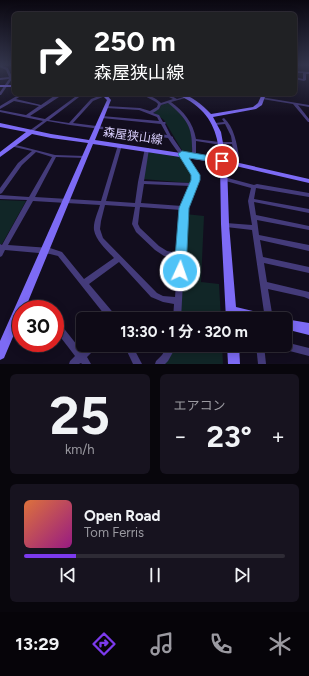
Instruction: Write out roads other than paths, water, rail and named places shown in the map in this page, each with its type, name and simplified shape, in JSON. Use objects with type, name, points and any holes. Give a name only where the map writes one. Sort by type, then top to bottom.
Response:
[{"type":"street","points":[[0,94],[10,82]]},
{"type":"street","points":[[0,86],[12,86]]},
{"type":"street","points":[[0,110],[19,96]]},
{"type":"street","points":[[27,116],[57,96]]},
{"type":"street","points":[[0,155],[78,96]]},
{"type":"street","points":[[70,124],[92,100],[101,96]]},
{"type":"street","points":[[25,300],[109,100],[104,96]]},
{"type":"street","points":[[147,96],[160,104]]},
{"type":"street","points":[[169,96],[177,100]]},
{"type":"street","points":[[209,116],[254,108],[260,104],[263,96],[309,106]]},
{"type":"street","points":[[151,112],[158,108],[160,104],[187,97],[199,105],[209,116],[215,124],[220,136],[224,179],[231,312]]},
{"type":"street","points":[[14,100],[42,106]]},
{"type":"street","points":[[169,102],[182,111],[191,125],[195,140],[194,156]]},
{"type":"street","points":[[294,103],[309,121]]},
{"type":"street","points":[[106,107],[136,108],[151,112],[158,116],[195,172],[196,177],[184,208],[177,312]]},
{"type":"street","points":[[0,110],[70,124],[171,137]]},
{"type":"street","points":[[102,117],[164,123]]},
{"type":"street","points":[[224,119],[235,143],[237,157]]},
{"type":"street","points":[[215,124],[227,123]]},
{"type":"street","name":"森屋狭山線","points":[[0,125],[30,132],[222,161],[309,181]]},
{"type":"street","points":[[195,140],[221,144],[235,143]]},
{"type":"street","points":[[12,146],[55,156],[85,157]]},
{"type":"street","points":[[120,146],[97,225],[98,232],[101,239],[154,294],[163,298],[178,301]]},
{"type":"street","points":[[147,149],[135,224],[138,230],[161,251],[171,255],[181,256]]},
{"type":"street","points":[[0,192],[20,164],[35,151]]},
{"type":"street","points":[[0,254],[2,247],[55,156]]},
{"type":"street","points":[[224,179],[254,187],[258,186],[309,195]]},
{"type":"street","points":[[142,182],[193,184]]},
{"type":"street","points":[[254,187],[251,200],[268,312]]},
{"type":"street","points":[[0,197],[184,208]]},
{"type":"street","points":[[251,200],[309,211]]},
{"type":"street","points":[[254,217],[309,228]]},
{"type":"street","points":[[226,225],[255,228]]},
{"type":"street","points":[[256,237],[309,248]]},
{"type":"street","points":[[2,247],[58,252],[63,256],[107,312]]},
{"type":"street","points":[[84,283],[119,258]]},
{"type":"street","points":[[260,259],[309,270]]},
{"type":"street","points":[[264,285],[306,294],[309,296]]},
{"type":"street","points":[[0,354],[4,333],[12,322]]},
{"type":"street","points":[[292,325],[309,329]]},
{"type":"street","points":[[64,335],[87,364]]},
{"type":"street","points":[[292,348],[309,352]]},
{"type":"street","points":[[73,364],[85,352]]},
{"type":"street","points":[[132,352],[138,364]]},
{"type":"street","points":[[159,364],[169,352]]},
{"type":"street","points":[[233,352],[234,364]]},
{"type":"street","points":[[261,352],[262,364]]}]
